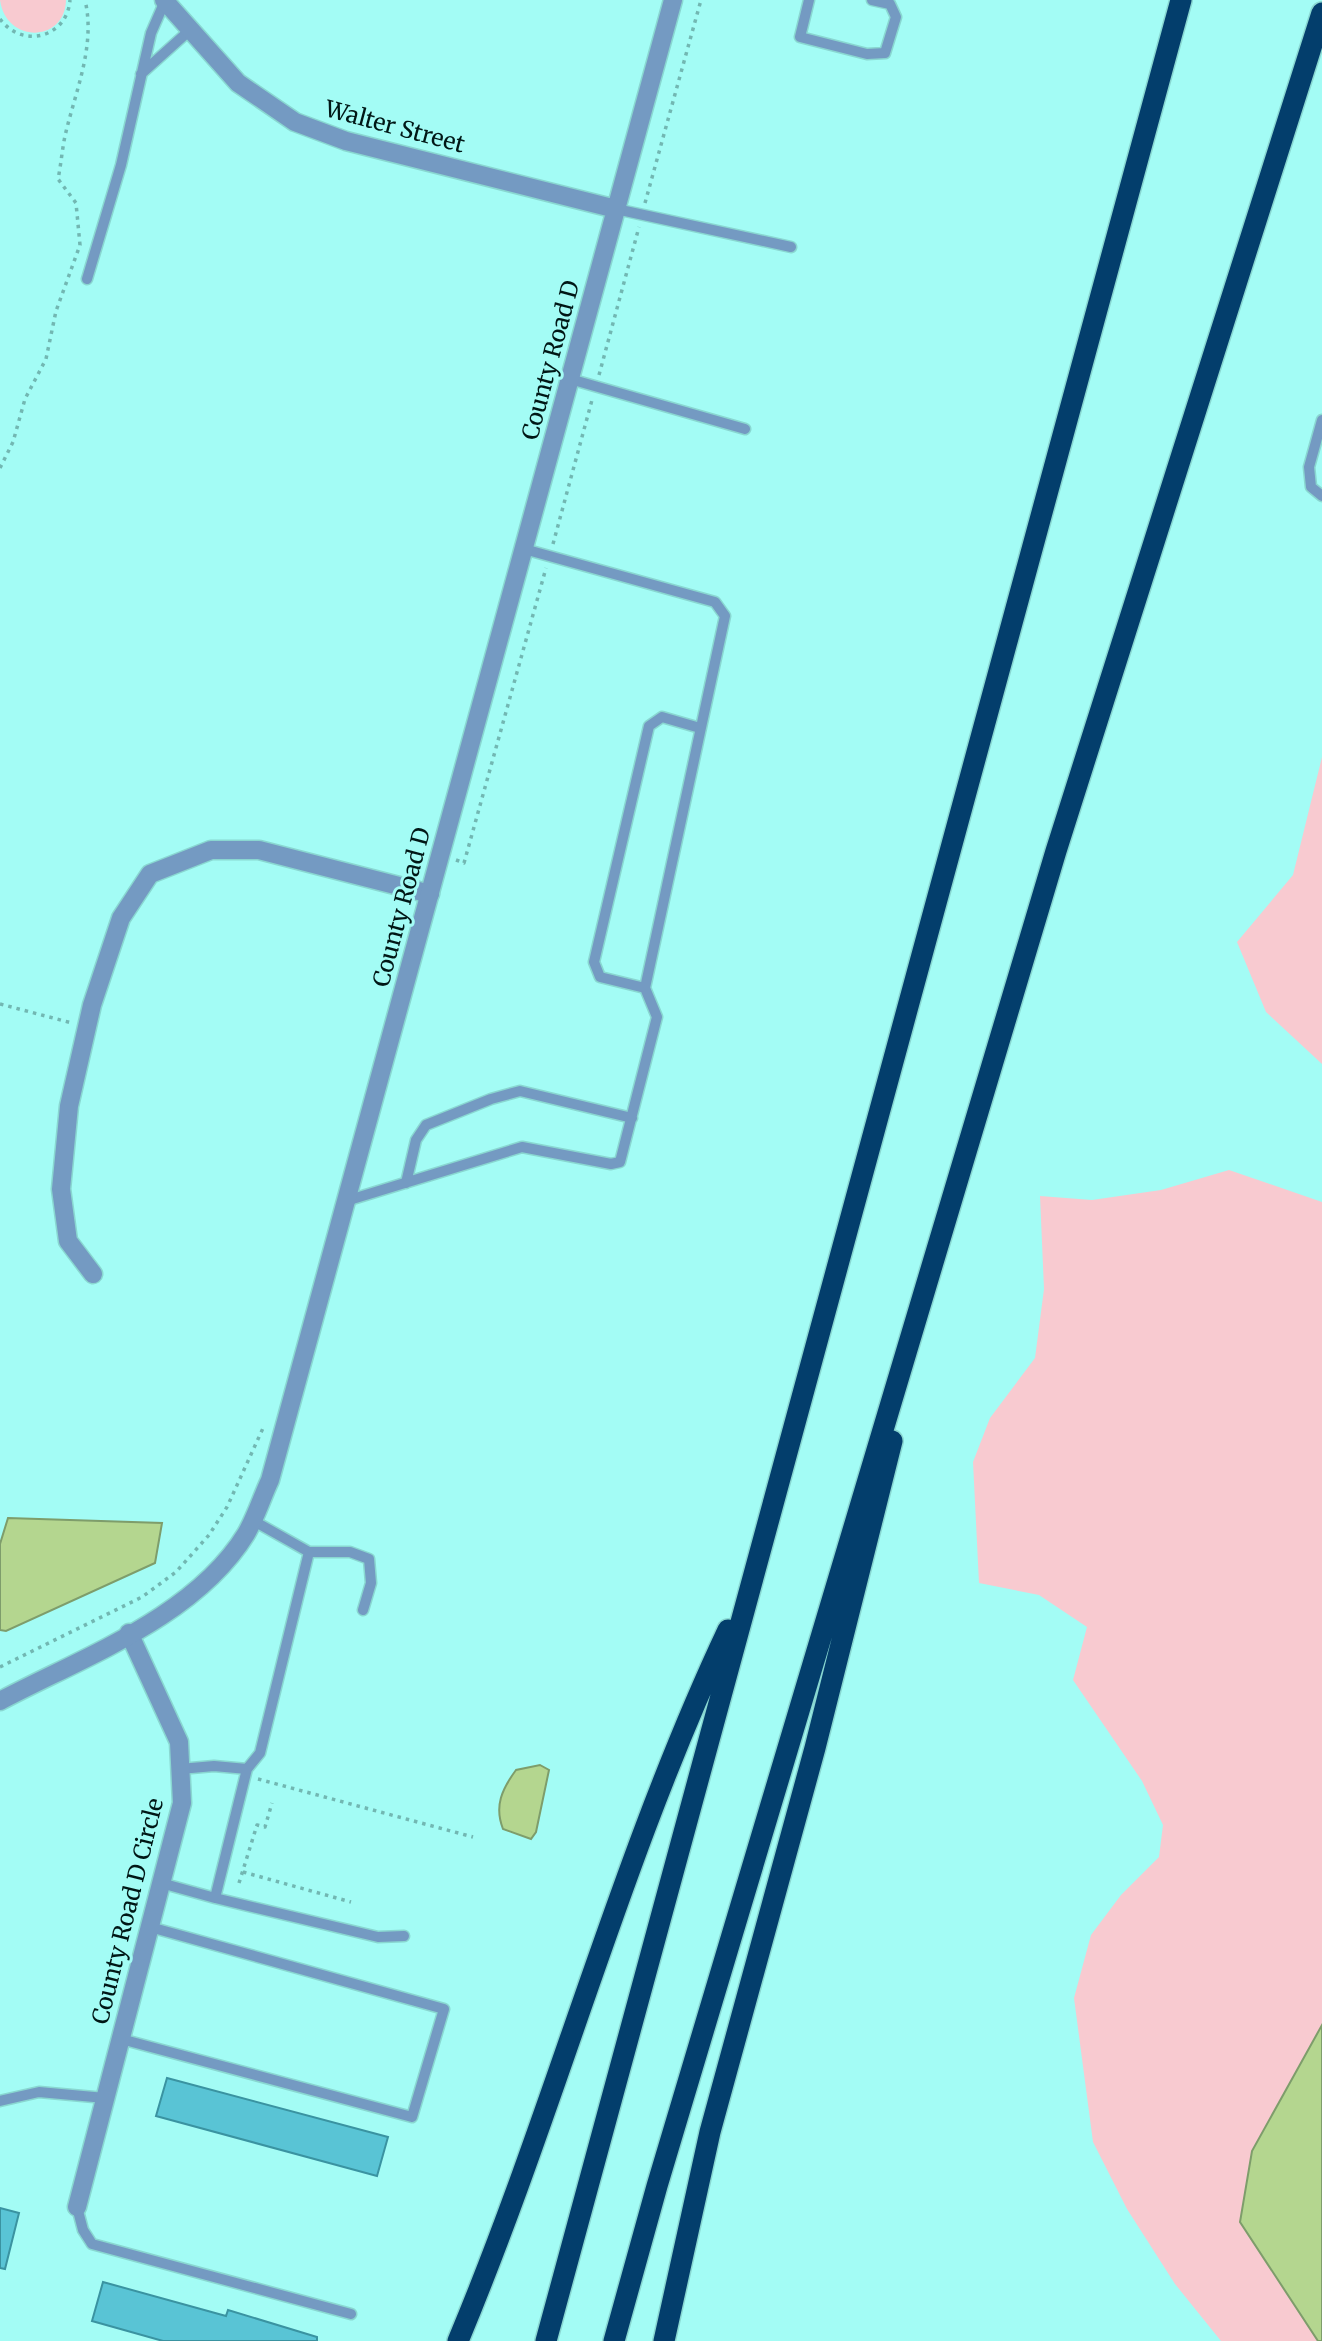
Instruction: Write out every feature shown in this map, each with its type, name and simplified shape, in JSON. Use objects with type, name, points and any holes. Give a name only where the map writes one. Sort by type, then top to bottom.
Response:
[{"type":"highway","points":[[1164,62],[1170,0]]},
{"type":"highway","points":[[546,2341],[1181,0]]},
{"type":"highway","points":[[1303,66],[1318,0]]},
{"type":"highway","points":[[614,2341],[657,2186],[1056,851],[1322,13]]},
{"type":"highway","points":[[664,2341],[709,2132],[814,1748],[968,1141]]},
{"type":"highway","points":[[458,2341],[678,1747],[704,1682],[750,1583]]},
{"type":"street","name":"Walter Street","points":[[165,0],[239,83],[295,122],[346,141],[616,209]]},
{"type":"street","name":"County Road D","points":[[0,1701],[168,1613],[212,1576],[246,1534],[270,1480],[673,0]]},
{"type":"street","points":[[93,1274],[68,1241],[61,1189],[69,1105],[87,1027],[121,918],[150,874],[211,850],[259,850],[430,894]]},
{"type":"street","name":"County Road D Circle","points":[[77,2207],[182,1803],[179,1742],[129,1633]]},
{"type":"lane","points":[[87,279],[121,165],[151,33],[165,0]]},
{"type":"lane","points":[[809,0],[800,37],[867,54],[885,53],[896,17],[890,4],[872,0]]},
{"type":"lane","points":[[140,76],[190,30]]},
{"type":"lane","points":[[616,209],[791,247]]},
{"type":"lane","points":[[570,379],[745,429]]},
{"type":"lane","points":[[1322,420],[1309,467],[1311,487],[1322,496]]},
{"type":"lane","points":[[346,1201],[522,1147],[611,1164],[620,1162],[657,1017],[645,988],[725,616],[715,602],[524,550]]},
{"type":"lane","points":[[645,988],[600,977],[593,962],[649,726],[662,717],[700,728]]},
{"type":"lane","points":[[406,1183],[416,1140],[426,1125],[491,1099],[520,1091],[632,1118]]},
{"type":"lane","points":[[252,1520],[309,1552],[351,1552],[369,1559],[371,1583],[363,1610]]},
{"type":"lane","points":[[215,1898],[247,1772],[260,1753],[309,1552]]},
{"type":"lane","points":[[180,1769],[214,1766],[247,1772]]},
{"type":"lane","points":[[161,1883],[378,1937],[404,1936]]},
{"type":"lane","points":[[121,2039],[412,2117],[444,2009],[150,1927]]},
{"type":"lane","points":[[0,2101],[39,2092],[105,2098]]},
{"type":"lane","points":[[77,2207],[83,2230],[92,2244],[351,2314]]},
{"type":"path","points":[[0,19],[16,34],[31,38],[41,37],[63,22],[70,0]]},
{"type":"path","points":[[0,468],[13,442],[25,399],[46,359],[56,311],[80,245],[76,203],[58,179],[65,136],[81,82],[88,29],[85,0]]},
{"type":"path","points":[[0,1004],[87,1027]]},
{"type":"path","points":[[0,1667],[142,1597],[176,1572],[209,1535],[227,1507],[259,1441]]},
{"type":"path","points":[[247,1772],[473,1837]]},
{"type":"path","points":[[239,1883],[257,1825],[265,1827],[272,1802]]},
{"type":"path","points":[[243,1872],[351,1902]]},
{"type":"shaded area","points":[[0,0],[66,0],[63,14],[56,24],[35,33],[23,31],[13,25]]},
{"type":"shaded area","points":[[1322,757],[1322,1064],[1266,1012],[1237,942],[1293,875]]},
{"type":"shaded area","points":[[1229,1170],[1322,1202],[1322,2025],[1252,2151],[1240,2222],[1318,2341],[1221,2341],[1175,2284],[1127,2209],[1093,2142],[1074,1998],[1091,1935],[1121,1895],[1159,1857],[1163,1825],[1142,1781],[1073,1680],[1087,1627],[1039,1595],[979,1583],[973,1462],[990,1418],[1035,1358],[1044,1289],[1040,1196],[1092,1200],[1161,1190]]},
{"type":"shaded area","points":[[8,1518],[162,1523],[155,1563],[6,1631],[0,1630],[0,1544]]},
{"type":"shaded area","points":[[540,1765],[549,1770],[536,1832],[531,1839],[503,1829],[499,1805],[503,1791],[516,1770]]},
{"type":"shaded area","points":[[1322,2025],[1322,2341],[1318,2341],[1240,2222],[1252,2151]]},
{"type":"building","points":[[167,2078],[388,2137],[377,2176],[156,2116]]},
{"type":"building","points":[[0,2208],[19,2213],[5,2269],[0,2268]]},
{"type":"building","points":[[103,2282],[226,2316],[228,2310],[317,2337],[317,2341],[163,2341],[92,2321]]}]
